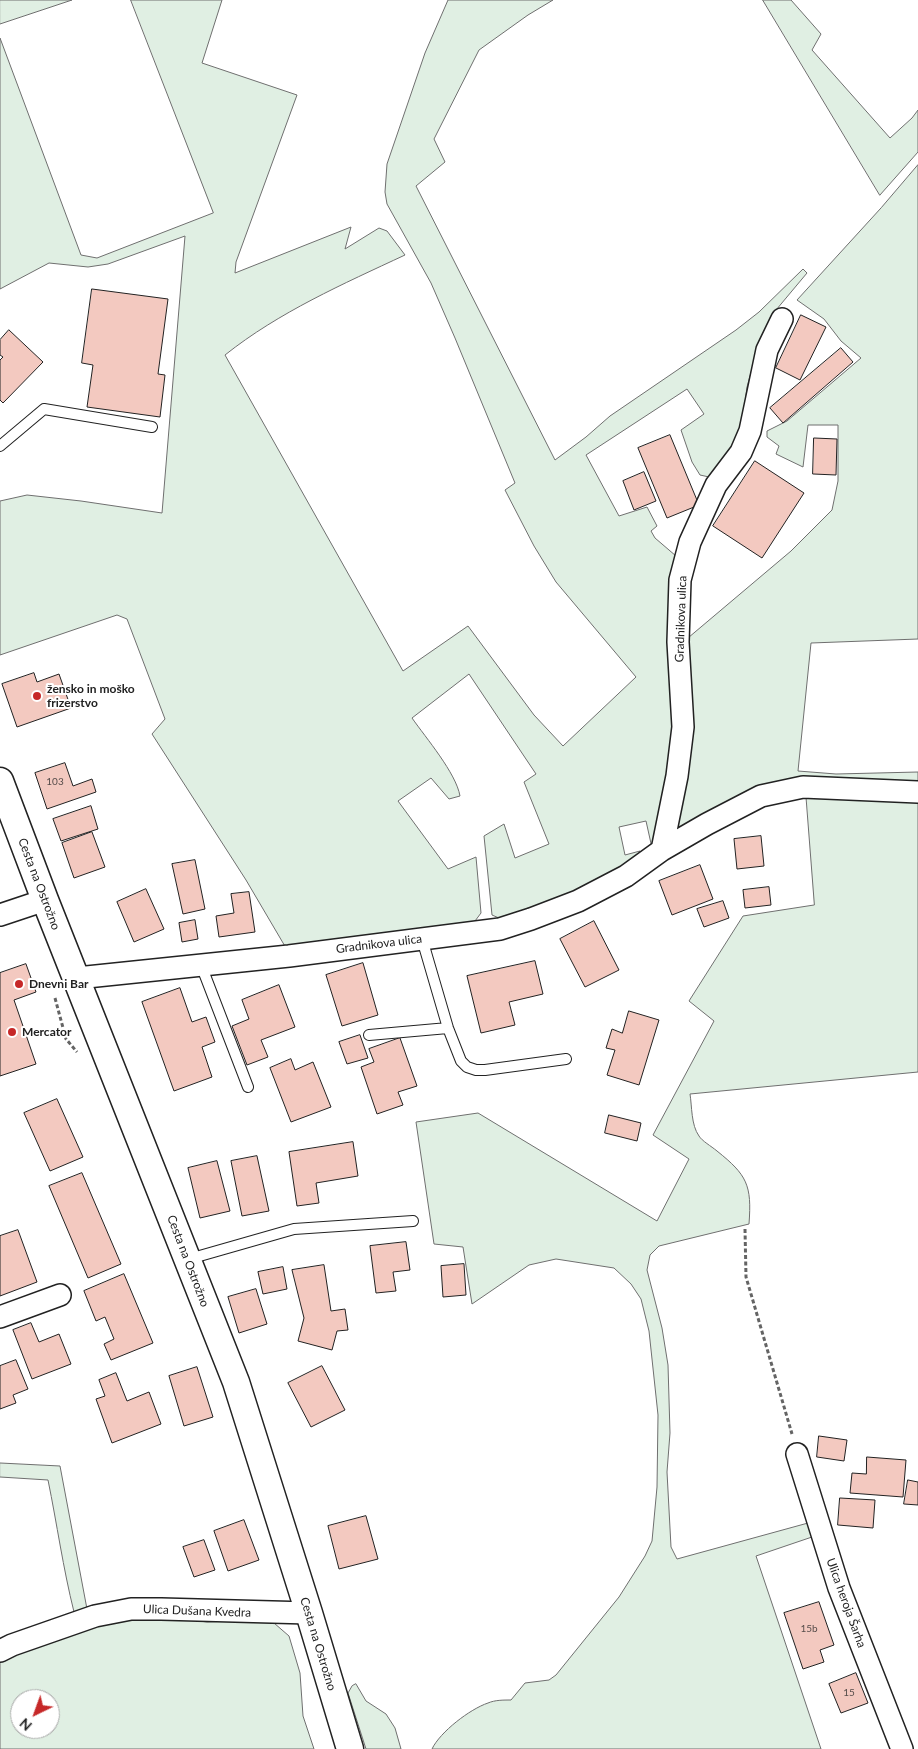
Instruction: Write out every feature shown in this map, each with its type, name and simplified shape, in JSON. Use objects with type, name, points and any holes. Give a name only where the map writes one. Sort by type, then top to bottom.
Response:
[{"type":"street","name":"Gradnikova ulica","points":[[662,850],[676,784],[683,727],[678,642],[680,580],[690,542],[716,485],[741,452],[750,431],[767,350],[782,319]]},
{"type":"street","name":"Cesta na Ostrožno","points":[[0,782],[236,1382],[350,1749]]},
{"type":"street","name":"Gradnikova ulica","points":[[77,978],[298,955],[500,929],[578,900],[626,876],[662,850],[762,796],[803,787],[918,792]]},
{"type":"street","points":[[0,915],[45,900]]},
{"type":"street","points":[[0,1317],[60,1295]]},
{"type":"street","name":"Ulica heroja Šarha","points":[[797,1454],[839,1588],[902,1749]]},
{"type":"street","name":"Ulica Dušana Kvedra","points":[[0,1652],[12,1645],[95,1616],[131,1609],[161,1608],[309,1614]]},
{"type":"lane","points":[[0,446],[44,409],[152,427]]},
{"type":"lane","points":[[422,939],[448,1028],[461,1061],[467,1067],[485,1070],[566,1059]]},
{"type":"lane","points":[[201,965],[248,1087]]},
{"type":"lane","points":[[369,1035],[448,1028]]},
{"type":"lane","points":[[188,1260],[294,1229],[413,1221]]},
{"type":"path","points":[[745,1229],[746,1277],[797,1454]]},
{"type":"green space","points":[[0,0],[72,0],[0,24]]},
{"type":"green space","points":[[131,0],[222,0],[202,63],[297,95],[236,262],[235,273],[351,227],[345,249],[379,228],[387,231],[405,255],[289,312],[225,355],[403,671],[468,626],[534,715],[563,746],[636,677],[556,582],[534,546],[505,490],[515,483],[431,283],[387,204],[385,192],[387,164],[425,53],[448,0],[553,0],[528,15],[479,50],[434,139],[445,162],[416,186],[555,460],[610,416],[736,330],[759,312],[803,269],[807,273],[771,316],[758,347],[747,387],[741,435],[709,477],[700,475],[692,462],[681,430],[704,414],[687,389],[586,455],[619,516],[647,507],[657,526],[651,531],[655,538],[676,556],[673,780],[652,848],[646,821],[619,827],[625,855],[640,851],[641,856],[620,872],[506,921],[492,915],[484,836],[504,824],[515,858],[549,844],[524,782],[536,774],[469,674],[412,718],[447,766],[460,796],[449,799],[431,778],[398,801],[448,869],[476,857],[481,913],[472,925],[286,948],[246,880],[152,734],[165,719],[127,619],[117,615],[0,655],[0,501],[27,495],[162,513],[185,236],[108,264],[88,267],[49,263],[0,289],[0,38],[81,255],[97,258],[213,213]]},
{"type":"green space","points":[[763,0],[791,0],[821,34],[812,50],[890,138],[918,110],[918,152],[880,195]]},
{"type":"green space","points":[[918,165],[918,639],[811,643],[798,771],[836,774],[918,772],[918,788],[802,781],[678,830],[675,828],[682,643],[791,551],[832,510],[838,481],[838,425],[808,425],[803,467],[776,454],[779,446],[767,437],[767,431],[787,421],[861,358],[841,341],[824,319],[797,300]]},
{"type":"green space","points":[[806,792],[918,797],[918,1072],[690,1094],[696,1132],[702,1140],[735,1167],[745,1182],[749,1200],[749,1224],[659,1246],[650,1255],[647,1270],[662,1328],[668,1365],[670,1433],[667,1472],[671,1547],[677,1559],[808,1523],[812,1537],[756,1556],[821,1749],[432,1749],[448,1729],[473,1710],[493,1701],[511,1700],[525,1683],[549,1680],[556,1675],[619,1597],[645,1556],[652,1541],[657,1487],[658,1415],[649,1331],[641,1299],[631,1284],[614,1268],[556,1259],[529,1265],[472,1304],[463,1247],[434,1244],[416,1122],[478,1113],[657,1221],[689,1159],[653,1135],[714,1021],[689,1001],[743,916],[814,905]]},
{"type":"green space","points":[[0,1463],[60,1466],[87,1609],[74,1612],[48,1480],[0,1477]]},
{"type":"green space","points":[[153,1615],[207,1622],[249,1620],[274,1623],[289,1636],[300,1673],[303,1716],[314,1749],[0,1749],[0,1657],[59,1631]]},
{"type":"green space","points":[[356,1684],[366,1701],[386,1714],[395,1728],[401,1749],[366,1749],[348,1693],[352,1686]]},
{"type":"building","points":[[92,289],[168,299],[158,374],[165,375],[160,417],[87,407],[93,365],[82,363]]},
{"type":"building","points":[[801,315],[826,327],[800,380],[776,368]]},
{"type":"building","points":[[9,330],[43,362],[3,403],[0,400],[0,360],[3,357],[0,355],[0,340]]},
{"type":"building","points":[[841,348],[853,362],[783,423],[770,408]]},
{"type":"building","points":[[670,435],[699,505],[667,518],[638,448]]},
{"type":"building","points":[[814,438],[837,439],[836,475],[813,474]]},
{"type":"building","points":[[755,461],[804,493],[762,558],[713,526]]},
{"type":"building","points":[[644,472],[656,501],[634,510],[623,481]]},
{"type":"building","name":"žensko in moško frizerstvo","points":[[34,673],[37,682],[59,674],[71,708],[17,727],[2,684]]},
{"type":"building","points":[[65,763],[73,786],[92,779],[96,792],[47,809],[35,773]]},
{"type":"building","points":[[91,806],[98,829],[61,841],[53,819]]},
{"type":"building","points":[[92,832],[105,867],[74,878],[62,843]]},
{"type":"building","points":[[761,836],[764,866],[737,869],[734,839]]},
{"type":"building","points":[[195,860],[205,909],[183,914],[172,864]]},
{"type":"building","points":[[700,865],[713,899],[672,915],[659,881]]},
{"type":"building","points":[[769,887],[771,905],[745,908],[743,890]]},
{"type":"building","points":[[146,889],[164,929],[134,942],[117,902]]},
{"type":"building","points":[[249,892],[255,932],[219,937],[216,916],[234,913],[231,894]]},
{"type":"building","points":[[723,901],[729,918],[704,927],[697,909]]},
{"type":"building","points":[[195,920],[198,939],[182,942],[179,923]]},
{"type":"building","points":[[594,921],[619,970],[585,987],[560,939]]},
{"type":"building","points":[[535,961],[543,994],[509,1002],[515,1025],[481,1033],[467,976]]},
{"type":"building","points":[[363,963],[378,1015],[342,1026],[326,975]]},
{"type":"building","name":"Mercator","points":[[26,964],[36,992],[14,1000],[36,1064],[0,1076],[0,973]]},
{"type":"building","points":[[279,985],[295,1027],[261,1040],[268,1057],[247,1065],[232,1026],[249,1019],[242,1000]]},
{"type":"building","points":[[180,988],[192,1022],[206,1017],[215,1042],[202,1047],[212,1077],[174,1091],[142,1002]]},
{"type":"building","points":[[629,1011],[659,1020],[639,1085],[607,1075],[615,1050],[606,1048],[612,1029],[622,1033]]},
{"type":"building","points":[[360,1035],[368,1058],[347,1064],[339,1042]]},
{"type":"building","points":[[400,1038],[417,1086],[398,1092],[403,1105],[377,1114],[361,1067],[374,1062],[369,1049]]},
{"type":"building","points":[[291,1059],[295,1070],[313,1062],[331,1107],[291,1122],[270,1068]]},
{"type":"building","points":[[57,1099],[83,1157],[50,1171],[24,1113]]},
{"type":"building","points":[[609,1115],[641,1123],[637,1141],[605,1133]]},
{"type":"building","points":[[353,1142],[358,1176],[316,1183],[319,1203],[297,1206],[289,1152]]},
{"type":"building","points":[[257,1156],[269,1211],[242,1216],[231,1161]]},
{"type":"building","points":[[217,1161],[230,1211],[200,1218],[188,1168]]},
{"type":"building","points":[[82,1173],[121,1264],[88,1278],[49,1186]]},
{"type":"building","points":[[18,1230],[37,1282],[0,1296],[0,1236]]},
{"type":"building","points":[[406,1242],[410,1270],[393,1272],[396,1291],[376,1293],[370,1246]]},
{"type":"building","points":[[464,1264],[466,1295],[443,1297],[441,1266]]},
{"type":"building","points":[[324,1265],[331,1311],[345,1309],[348,1330],[337,1331],[332,1350],[298,1341],[304,1318],[292,1270]]},
{"type":"building","points":[[283,1267],[287,1289],[263,1294],[258,1272]]},
{"type":"building","points":[[124,1274],[153,1343],[111,1360],[104,1344],[114,1339],[105,1317],[96,1321],[84,1291]]},
{"type":"building","points":[[256,1289],[267,1324],[239,1333],[228,1297]]},
{"type":"building","points":[[31,1323],[39,1342],[59,1334],[71,1364],[32,1379],[13,1330]]},
{"type":"building","points":[[16,1360],[28,1389],[13,1395],[16,1403],[0,1409],[0,1366]]},
{"type":"building","points":[[322,1366],[345,1410],[311,1427],[288,1383]]},
{"type":"building","points":[[197,1367],[213,1417],[184,1426],[169,1376]]},
{"type":"building","points":[[116,1373],[127,1401],[149,1392],[161,1424],[112,1443],[96,1399],[105,1396],[99,1380]]},
{"type":"building","points":[[819,1436],[847,1440],[844,1461],[817,1457]]},
{"type":"building","points":[[867,1457],[906,1460],[903,1497],[850,1493],[852,1473],[866,1474]]},
{"type":"building","points":[[908,1480],[918,1482],[918,1505],[904,1504]]},
{"type":"building","points":[[840,1498],[875,1500],[873,1528],[838,1525]]},
{"type":"building","points":[[366,1516],[378,1559],[339,1569],[328,1526]]},
{"type":"building","points":[[244,1520],[259,1560],[228,1571],[214,1531]]},
{"type":"building","points":[[204,1540],[215,1570],[194,1577],[183,1547]]},
{"type":"building","points":[[819,1602],[834,1645],[820,1650],[824,1662],[803,1669],[784,1613]]},
{"type":"building","points":[[856,1673],[868,1703],[841,1713],[829,1684]]},
{"type":"place","name":"žensko in moško frizerstvo","points":[[37,696]]},
{"type":"place","name":"Dnevni Bar","points":[[19,984]]},
{"type":"place","name":"Mercator","points":[[12,1032]]}]
